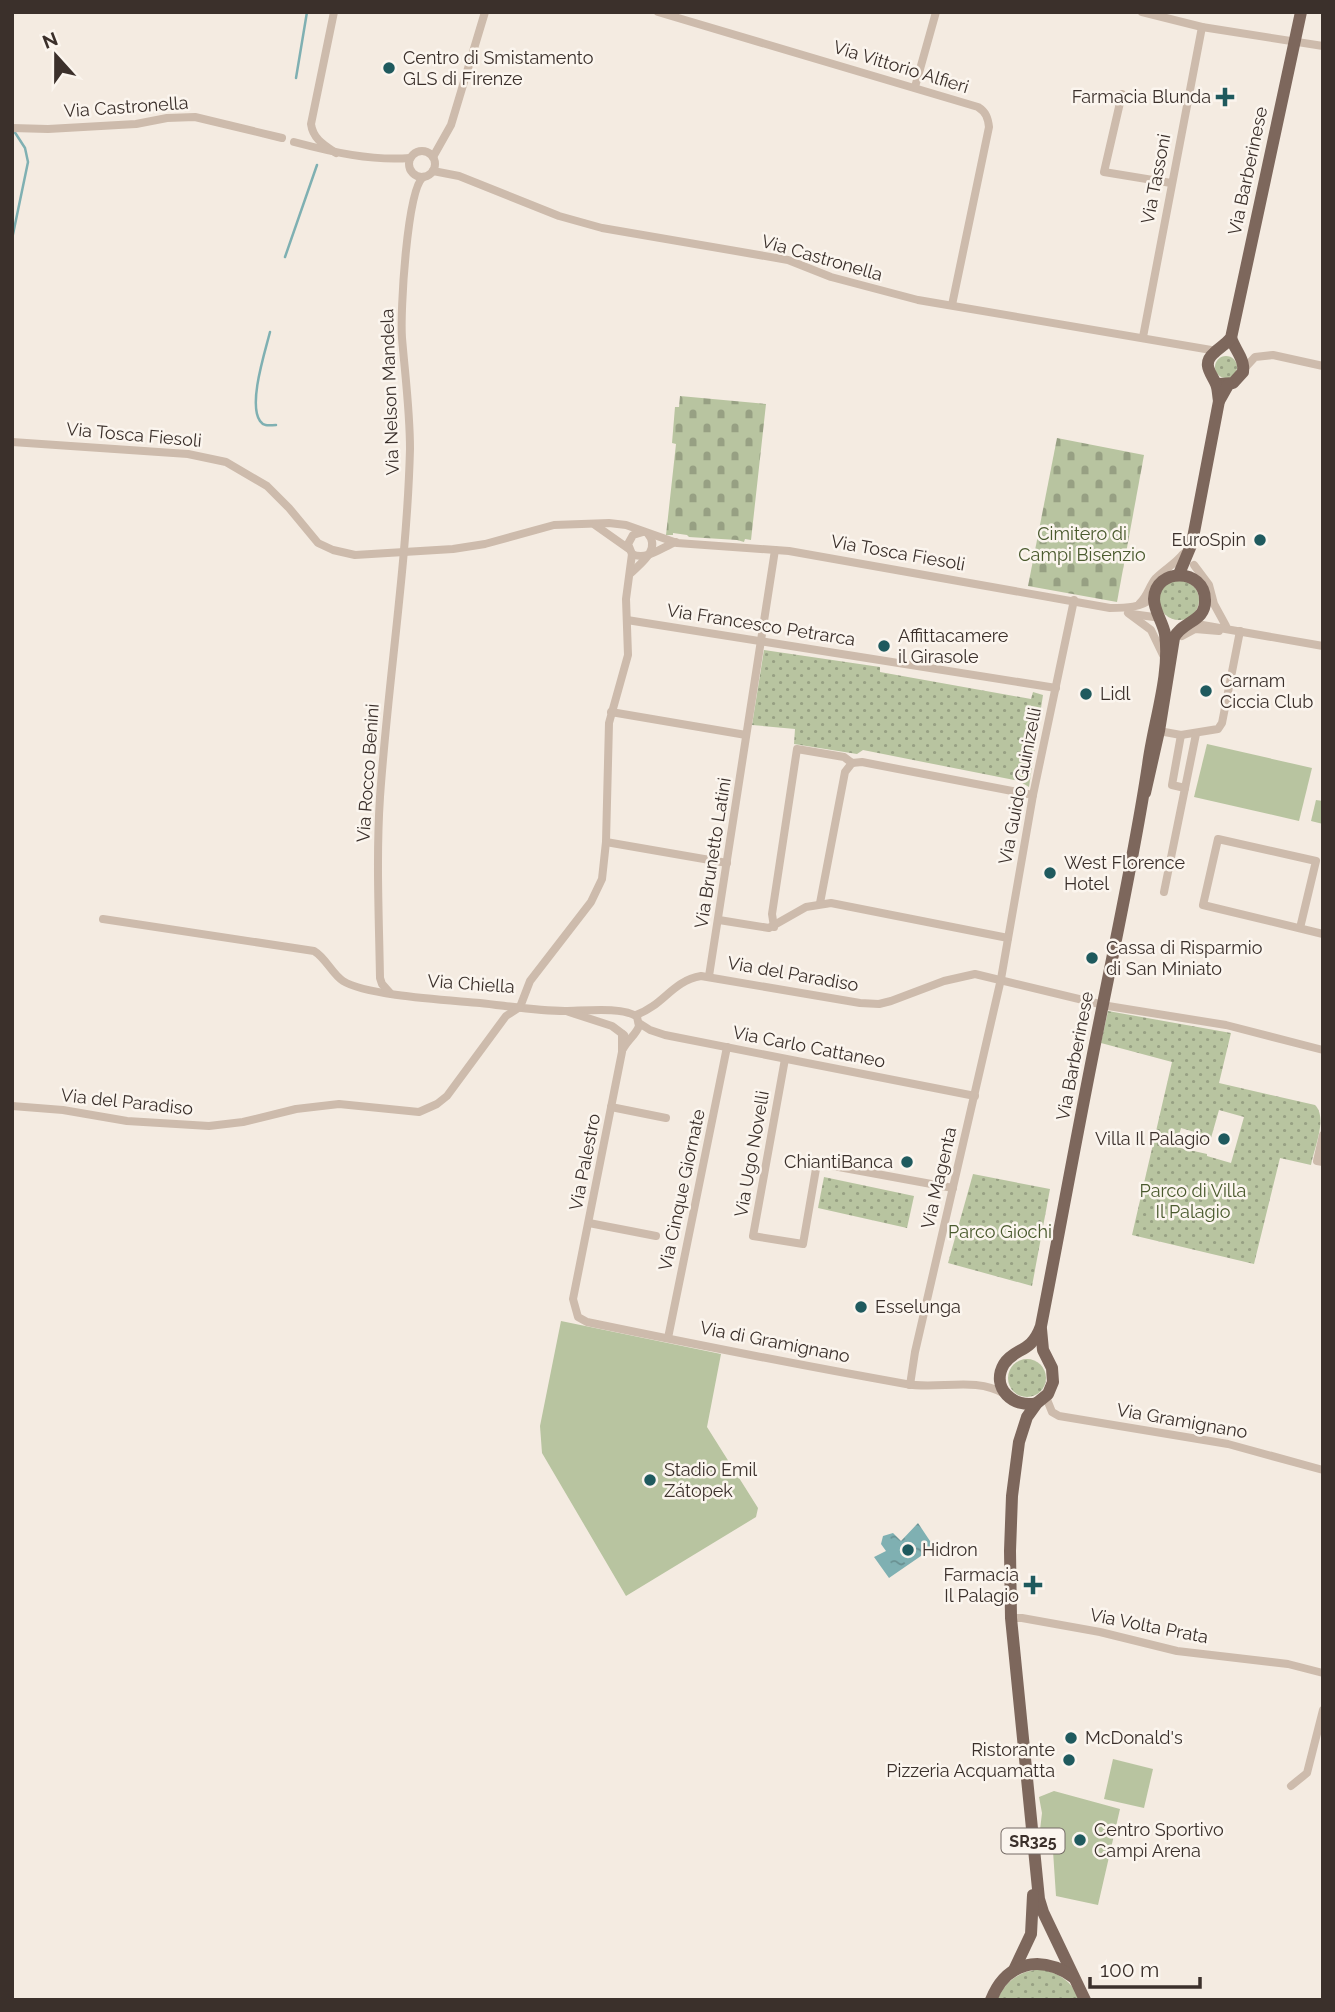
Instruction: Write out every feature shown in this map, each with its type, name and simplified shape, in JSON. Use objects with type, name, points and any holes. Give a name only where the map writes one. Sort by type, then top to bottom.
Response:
[{"type":"main road","name":"Via Barberinese","points":[[1145,793],[1160,731],[1168,664],[1166,641],[1154,597],[1161,582],[1179,574],[1192,542],[1222,383],[1209,374],[1231,338],[1301,12]]},
{"type":"main road","name":"Via Barberinese","points":[[1221,353],[1242,359],[1243,370]]},
{"type":"main road","points":[[1222,383],[1238,379],[1243,370]]},
{"type":"main road","name":"Via Barberinese","points":[[1020,1442],[1010,1398],[1001,1385],[1001,1374],[1009,1359],[1034,1341],[1041,1325],[1168,664],[1178,630],[1199,617],[1205,604],[1204,591],[1194,579],[1192,542]]},
{"type":"main road","points":[[1179,574],[1194,579]]},
{"type":"main road","points":[[1161,618],[1173,625],[1188,624]]},
{"type":"main road","name":"Via Barberinese","points":[[1041,1325],[1046,1360],[1052,1368],[1054,1378],[1051,1388],[1027,1417],[1020,1442],[1011,1523],[1011,1618],[1039,1899],[1046,1920],[1085,2000]]},
{"type":"main road","points":[[1020,1353],[1036,1353],[1046,1360]]},
{"type":"main road","points":[[1010,1398],[1027,1405],[1041,1400]]},
{"type":"main road","name":"Via Barberinese","points":[[991,2000],[1000,1982],[1014,1970],[1031,1934],[1034,1917],[1017,1713],[1018,1695]]},
{"type":"main road","points":[[1014,1970],[1036,1964],[1053,1966],[1076,1980]]},
{"type":"street","points":[[334,12],[311,124],[317,139],[336,153]]},
{"type":"street","points":[[416,174],[436,166],[439,147],[451,125],[485,12]]},
{"type":"street","name":"Via Vittorio Alfieri","points":[[658,12],[978,107],[988,119],[989,127],[952,305]]},
{"type":"street","points":[[915,87],[936,12]]},
{"type":"street","points":[[1142,12],[1202,27],[1323,46]]},
{"type":"street","name":"Via Tassoni","points":[[1143,337],[1202,27]]},
{"type":"street","points":[[1122,94],[1104,172],[1171,183]]},
{"type":"street","name":"Via Castronella","points":[[15,128],[136,124],[167,118],[195,117],[282,138]]},
{"type":"street","points":[[294,142],[336,153],[390,159],[410,158],[417,151],[439,147]]},
{"type":"street","name":"Via Castronella","points":[[426,151],[436,166],[559,216],[602,228],[788,260],[831,277],[891,294],[1221,353]]},
{"type":"street","points":[[410,158],[416,174]]},
{"type":"street","points":[[390,159],[416,174]]},
{"type":"street","name":"Via Nelson Mandela","points":[[403,553],[408,502],[410,423],[401,327],[416,174]]},
{"type":"street","points":[[1243,370],[1255,357],[1273,355],[1323,366]]},
{"type":"street","name":"Via Tosca Fiesoli","points":[[12,442],[188,454],[226,463],[267,486],[311,536],[326,547],[355,555],[468,547],[554,525],[616,523],[676,542],[775,550],[852,561],[1131,610],[1161,618]]},
{"type":"street","points":[[592,523],[616,538],[638,557],[646,556]]},
{"type":"street","points":[[630,551],[628,544],[632,536],[645,533],[650,536],[653,544],[631,573]]},
{"type":"street","name":"Via Tosca Fiesoli","points":[[646,556],[676,542]]},
{"type":"street","points":[[1131,610],[1146,596],[1154,581],[1176,563],[1192,542]]},
{"type":"street","name":"Via Brunetto Latini","points":[[709,975],[775,550]]},
{"type":"street","name":"Via Chiella","points":[[103,919],[314,951],[320,954],[341,980],[355,986],[390,993],[520,1007],[530,981],[570,931],[598,890],[605,863],[608,737],[611,712],[626,668],[629,641],[626,593],[631,573],[630,551]]},
{"type":"street","name":"Via Rocco Benini","points":[[390,993],[380,978],[379,817],[403,553]]},
{"type":"street","points":[[1160,731],[1181,735],[1196,734],[1215,731],[1221,726],[1232,629],[1214,604],[1209,585],[1194,565]]},
{"type":"street","points":[[1131,610],[1154,597]]},
{"type":"street","name":"Via Guido Guinizelli","points":[[1001,979],[1033,795],[1074,600]]},
{"type":"street","points":[[1205,604],[1232,629]]},
{"type":"street","name":"Via Tosca Fiesoli","points":[[1131,610],[1154,634],[1168,664]]},
{"type":"street","name":"Via Francesco Petrarca","points":[[627,620],[1056,688]]},
{"type":"street","points":[[1188,624],[1232,629],[1323,646]]},
{"type":"street","points":[[1168,664],[1178,641],[1188,631],[1232,629]]},
{"type":"street","points":[[611,712],[746,735]]},
{"type":"street","points":[[1164,892],[1196,734]]},
{"type":"street","points":[[1181,735],[1172,785],[1185,788]]},
{"type":"street","points":[[774,926],[772,914],[797,748],[844,757],[852,763]]},
{"type":"street","points":[[820,903],[844,776],[852,763],[862,762],[1033,795]]},
{"type":"street","points":[[1300,928],[1316,861],[1218,839],[1203,905],[1323,934]]},
{"type":"street","points":[[606,842],[727,863]]},
{"type":"street","points":[[719,920],[763,928],[774,926],[794,913],[820,903],[831,903],[1008,937]]},
{"type":"street","name":"Via del Paradiso","points":[[623,1033],[636,1032],[638,1019],[687,979],[709,975],[860,1003],[879,1004],[975,974],[1103,1005],[1226,1025],[1323,1051]]},
{"type":"street","name":"Via Magenta","points":[[910,1385],[1001,979]]},
{"type":"street","points":[[520,1007],[629,1012],[638,1019]]},
{"type":"street","name":"Via del Paradiso","points":[[12,1106],[63,1110],[127,1121],[209,1126],[243,1122],[296,1109],[338,1104],[419,1112],[447,1096],[506,1016],[520,1007]]},
{"type":"street","points":[[565,1011],[623,1033]]},
{"type":"street","points":[[622,1013],[616,1021],[623,1033]]},
{"type":"street","name":"Via Carlo Cattaneo","points":[[638,1019],[650,1030],[665,1035],[975,1096]]},
{"type":"street","name":"Via Palestro","points":[[575,1313],[573,1299],[622,1051],[623,1033]]},
{"type":"street","name":"Via Cinque Giornate","points":[[668,1338],[727,1047]]},
{"type":"street","name":"Via Ugo Novelli","points":[[786,1059],[753,1236],[803,1244],[817,1163],[953,1188]]},
{"type":"street","name":"Via Palestro","points":[[611,1107],[666,1118]]},
{"type":"street","points":[[1323,1135],[1317,1161],[1323,1162]]},
{"type":"street","name":"Via Palestro","points":[[589,1223],[656,1236]]},
{"type":"street","name":"Via di Gramignano","points":[[575,1313],[587,1322],[910,1385],[989,1387],[1010,1398]]},
{"type":"street","name":"Via di Gramignano","points":[[974,1385],[988,1382],[1001,1374]]},
{"type":"street","name":"Via Gramignano","points":[[1041,1400],[1059,1416],[1228,1444],[1323,1470]]},
{"type":"street","name":"Via Volta Prata","points":[[1011,1618],[1100,1632],[1177,1651],[1288,1664],[1323,1672]]},
{"type":"street","points":[[1291,1786],[1307,1773],[1323,1710]]},
{"type":"green space","points":[[1226,356],[1234,359],[1237,367],[1234,375],[1226,378],[1218,375],[1215,367],[1218,359]]},
{"type":"green space","points":[[680,396],[766,404],[751,540],[745,539],[744,542],[673,533],[666,535],[676,444],[672,443],[675,407],[679,407]]},
{"type":"green space","name":"Cimitero di Campi Bisenzio","points":[[1057,438],[1144,455],[1117,602],[1028,586]]},
{"type":"green space","points":[[1179,580],[1187,581],[1193,586],[1198,592],[1198,608],[1193,614],[1187,619],[1179,620],[1171,619],[1165,614],[1160,608],[1159,600],[1160,592],[1165,586],[1171,581]]},
{"type":"green space","points":[[764,650],[880,667],[880,672],[1031,699],[1033,692],[1043,695],[1029,787],[1019,781],[863,750],[857,754],[794,744],[795,729],[752,725]]},
{"type":"green space","points":[[1207,744],[1312,768],[1299,821],[1194,797]]},
{"type":"green space","points":[[1316,800],[1323,801],[1323,824],[1311,821]]},
{"type":"green space","name":"Parco di Villa Il Palagio","points":[[1108,1011],[1231,1033],[1219,1083],[1315,1105],[1319,1111],[1320,1125],[1311,1165],[1280,1158],[1254,1264],[1132,1235],[1172,1062],[1101,1043]],"holes":[[[1219,1110],[1244,1117],[1231,1163],[1176,1147],[1181,1128],[1205,1135],[1203,1144],[1209,1145]]]},
{"type":"green space","name":"Parco Giochi","points":[[973,1174],[1050,1189],[1032,1286],[948,1263]]},
{"type":"green space","points":[[824,1177],[914,1196],[907,1228],[818,1208]]},
{"type":"green space","name":"Stadio Emil Zátopek","points":[[561,1321],[721,1354],[707,1427],[758,1508],[756,1517],[626,1596],[542,1453],[540,1426]]},
{"type":"green space","points":[[1027,1359],[1041,1364],[1046,1378],[1041,1392],[1027,1397],[1013,1392],[1008,1378],[1013,1364]]},
{"type":"green space","points":[[1113,1759],[1153,1769],[1144,1808],[1104,1799]]},
{"type":"green space","name":"Centro Sportivo Campi Arena","points":[[1054,1791],[1120,1809],[1098,1905],[1056,1896],[1053,1851],[1040,1830],[1042,1813],[1039,1797]]},
{"type":"green space","points":[[1042,1969],[1065,1980],[1079,2000],[997,2000],[1015,1977]]},
{"type":"water","name":"Hidron","points":[[918,1523],[934,1547],[889,1578],[874,1557],[886,1551],[881,1544],[883,1536],[893,1533],[901,1541]]},
{"type":"waterway","points":[[296,78],[307,12]]},
{"type":"waterway","points":[[12,239],[28,162],[25,148],[14,131]]},
{"type":"waterway","points":[[285,257],[317,165]]},
{"type":"waterway","points":[[270,332],[256,403],[260,421],[267,425],[276,425]]},
{"type":"place","name":"Centro di Smistamento GLS di Firenze","points":[[389,68]]},
{"type":"place","name":"Farmacia Blunda","points":[[1225,97]]},
{"type":"place","name":"EuroSpin","points":[[1260,540]]},
{"type":"place","name":"Affittacamere il Girasole","points":[[884,646]]},
{"type":"place","name":"Carnam Ciccia Club","points":[[1206,691]]},
{"type":"place","name":"Lidl","points":[[1086,694]]},
{"type":"place","name":"West Florence Hotel","points":[[1050,873]]},
{"type":"place","name":"Cassa di Risparmio di San Miniato","points":[[1092,958]]},
{"type":"place","name":"Villa Il Palagio","points":[[1224,1139]]},
{"type":"place","name":"ChiantiBanca","points":[[907,1162]]},
{"type":"place","name":"Esselunga","points":[[861,1307]]},
{"type":"place","name":"Stadio Emil Zátopek","points":[[650,1480]]},
{"type":"place","name":"Hidron","points":[[908,1550]]},
{"type":"place","name":"Farmacia Il Palagio","points":[[1033,1585]]},
{"type":"place","name":"McDonald's","points":[[1071,1738]]},
{"type":"place","name":"Ristorante Pizzeria Acquamatta","points":[[1069,1760]]},
{"type":"place","name":"Centro Sportivo Campi Arena","points":[[1080,1840]]}]
